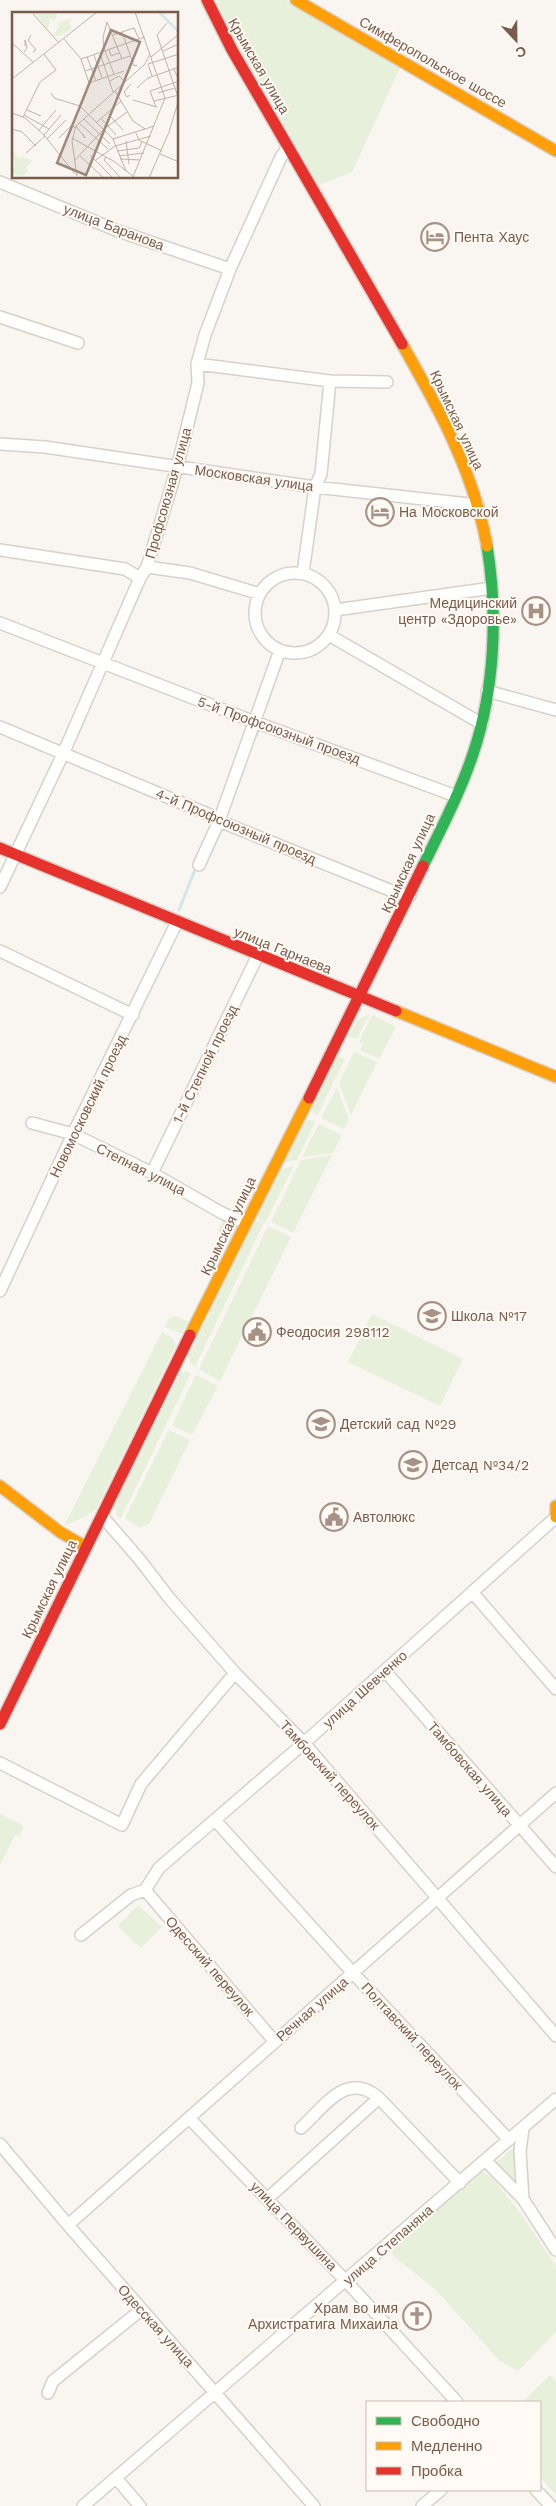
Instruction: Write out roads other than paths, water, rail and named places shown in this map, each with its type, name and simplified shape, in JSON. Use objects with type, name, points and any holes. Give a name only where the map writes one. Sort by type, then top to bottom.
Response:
[{"type":"main road","name":"Симферопольское шоссе","points":[[296,0],[556,151]]},
{"type":"main road","name":"Крымская улица","points":[[0,1724],[246,1223],[410,896],[456,796],[482,724],[491,659],[492,588],[487,544],[478,505],[461,456],[433,398],[288,147],[209,4]]},
{"type":"main road","name":"улица Гарнаева","points":[[0,848],[556,1077]]},
{"type":"main road","points":[[0,1486],[60,1532],[86,1547]]},
{"type":"main road","points":[[556,1506],[556,1517]]},
{"type":"street","name":"Профсоюзная улица","points":[[0,887],[63,754],[140,578],[147,567],[178,468],[198,383],[197,364],[205,335],[230,269],[280,157],[288,147]]},
{"type":"street","name":"улица Баранова","points":[[0,182],[118,231],[230,269]]},
{"type":"street","points":[[0,317],[78,343]]},
{"type":"street","points":[[197,364],[330,381],[387,382]]},
{"type":"street","points":[[303,573],[314,486],[321,474],[330,381]]},
{"type":"street","name":"Московская улица","points":[[0,444],[45,447],[178,468],[478,505]]},
{"type":"street","points":[[0,550],[126,569],[140,578]]},
{"type":"street","points":[[147,567],[190,573],[260,594]]},
{"type":"street","points":[[286,573],[303,573],[319,580],[330,593],[335,610],[334,623],[328,635],[319,645],[307,651],[293,653],[280,650],[266,640],[257,626],[255,610],[260,594],[271,581],[286,573]]},
{"type":"street","points":[[335,610],[492,588]]},
{"type":"street","name":"5-й Профсоюзный проезд","points":[[0,623],[255,722],[456,796]]},
{"type":"street","points":[[328,635],[482,724]]},
{"type":"street","points":[[199,865],[218,821],[280,650]]},
{"type":"street","points":[[487,691],[556,710]]},
{"type":"street","name":"4-й Профсоюзный проезд","points":[[0,726],[215,817],[218,821],[392,892],[410,896]]},
{"type":"street","name":"Новомосковский проезд","points":[[0,1291],[73,1134],[177,922]]},
{"type":"street","points":[[0,951],[133,1015]]},
{"type":"street","name":"1-й Степной проезд","points":[[152,1173],[258,955]]},
{"type":"street","name":"Степная улица","points":[[32,1123],[73,1134],[152,1173],[222,1213],[246,1223]]},
{"type":"street","name":"Тамбовский переулок","points":[[102,1516],[235,1673],[304,1743],[556,2036]]},
{"type":"street","name":"улица Шевченко","points":[[81,1935],[132,1895],[145,1890],[159,1868],[304,1743],[556,1517]]},
{"type":"street","points":[[472,1592],[556,1689]]},
{"type":"street","name":"Тамбовская улица","points":[[385,1671],[556,1867]]},
{"type":"street","points":[[0,1763],[122,1825],[141,1784],[235,1673]]},
{"type":"street","name":"Речная улица","points":[[68,2225],[556,1793]]},
{"type":"street","name":"Полтавский переулок","points":[[215,1820],[353,1973],[509,2140]]},
{"type":"street","name":"Одесский переулок","points":[[145,1890],[275,2042]]},
{"type":"street","points":[[301,2128],[342,2090],[359,2086],[369,2089],[460,2183]]},
{"type":"street","points":[[267,2200],[379,2098]]},
{"type":"street","name":"улица Степаняна","points":[[83,2506],[556,2099]]},
{"type":"street","name":"улица Первушина","points":[[189,2118],[346,2281],[456,2401]]},
{"type":"street","points":[[523,2199],[520,2151],[524,2128]]},
{"type":"street","name":"Одесская улица","points":[[0,2144],[141,2310],[314,2506]]},
{"type":"street","points":[[486,2161],[523,2199],[556,2250]]},
{"type":"street","points":[[48,2393],[53,2381],[141,2310]]},
{"type":"street","points":[[116,2478],[140,2506]]},
{"type":"street","points":[[422,2506],[440,2491]]},
{"type":"street","points":[[537,2491],[551,2506]]},
{"type":"waterway","points":[[254,739],[259,730]]},
{"type":"waterway","points":[[179,910],[196,867]]},
{"type":"place","name":"Пента Хаус","points":[[435,237]]},
{"type":"place","name":"На Московской","points":[[380,512]]},
{"type":"place","name":"Медицинский центр «Здоровье»","points":[[536,611]]},
{"type":"place","name":"Школа №17","points":[[432,1316]]},
{"type":"place","name":"Феодосия 298112","points":[[257,1332]]},
{"type":"place","name":"Детский сад №29","points":[[321,1424]]},
{"type":"place","name":"Детсад №34/2","points":[[413,1465]]},
{"type":"place","name":"Автолюкс","points":[[334,1517]]},
{"type":"place","name":"Храм во имя Архистратига Михаила","points":[[417,2316]]}]
